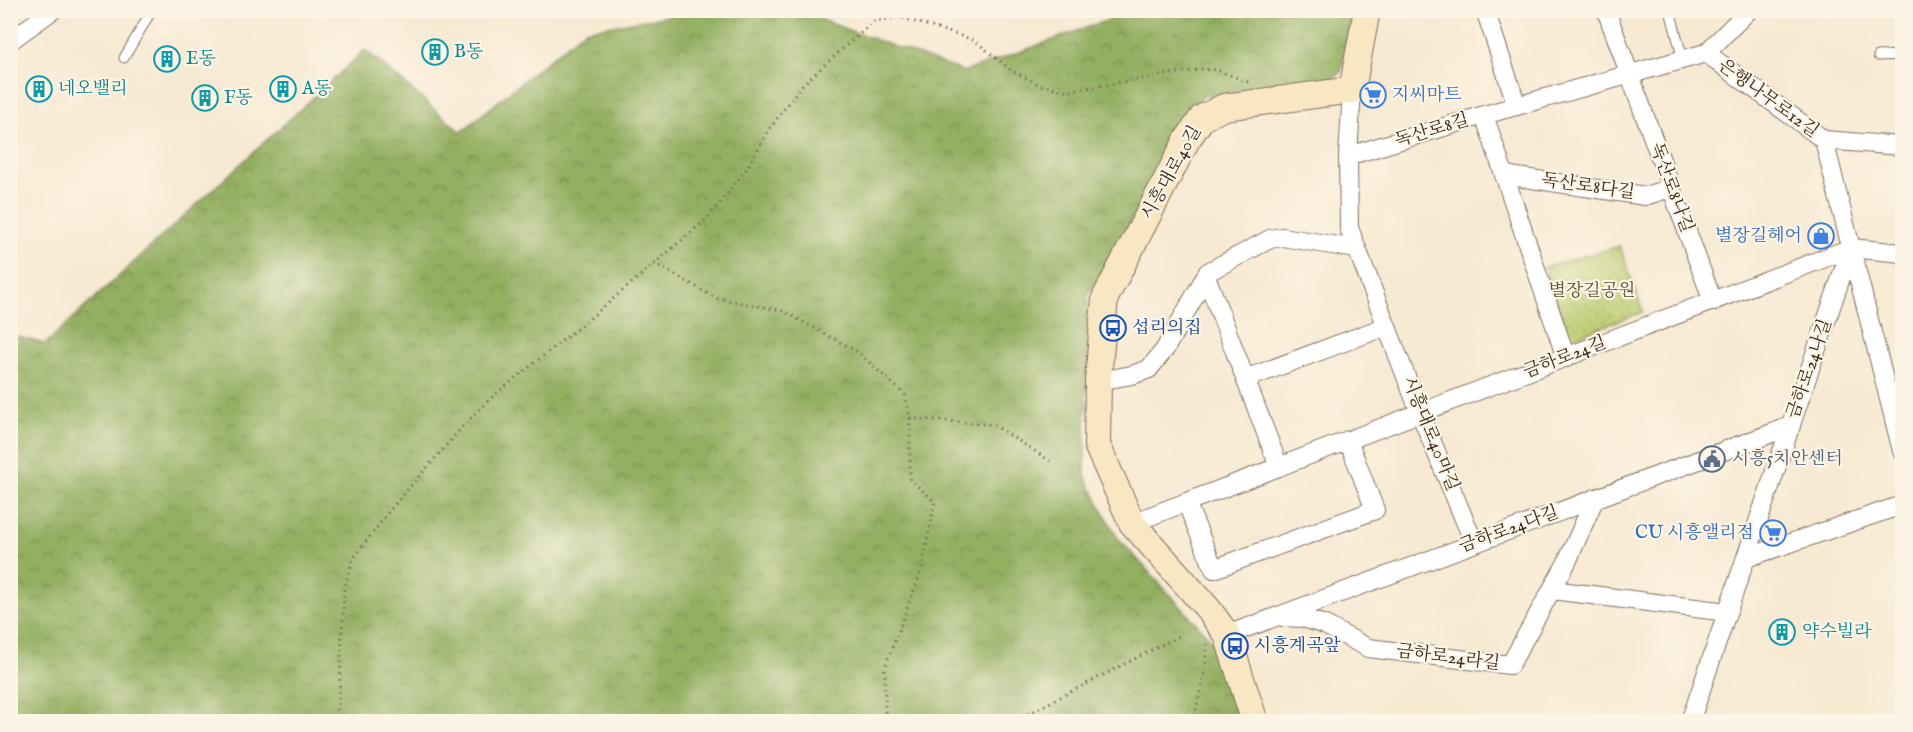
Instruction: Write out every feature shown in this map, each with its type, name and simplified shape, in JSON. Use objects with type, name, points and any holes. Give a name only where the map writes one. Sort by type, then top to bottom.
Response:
[{"type":"street","points":[[10,41],[53,10]]},
{"type":"street","points":[[1352,90],[1367,10]]},
{"type":"street","points":[[1485,10],[1517,106]]},
{"type":"street","points":[[1606,10],[1630,74]]},
{"type":"street","name":"독산로8길","points":[[1348,156],[1706,53],[1749,10]]},
{"type":"street","name":"은행나무로12길","points":[[1706,53],[1824,140],[1902,146]]},
{"type":"street","name":"독산로8나길","points":[[1630,74],[1713,302]]},
{"type":"street","name":"시흥대로40길","points":[[1255,722],[1217,638],[1209,610],[1132,523],[1097,445],[1098,381],[1105,298],[1187,140],[1202,118],[1224,107],[1352,90]]},
{"type":"street","name":"시흥대로40마길","points":[[1352,90],[1348,156],[1349,228],[1420,413],[1474,543]]},
{"type":"street","points":[[1484,115],[1566,358]]},
{"type":"street","points":[[1824,140],[1851,248],[1895,390],[1902,451]]},
{"type":"street","name":"독산로8다길","points":[[1504,175],[1645,196],[1671,188]]},
{"type":"street","points":[[1098,381],[1132,375],[1149,369],[1165,349],[1208,272],[1270,239],[1282,237],[1357,249]]},
{"type":"street","name":"금하로24길","points":[[1132,523],[1851,248],[1902,253]]},
{"type":"street","name":"금하로24나길","points":[[1690,722],[1851,248]]},
{"type":"street","points":[[1206,276],[1279,467]]},
{"type":"street","points":[[1245,380],[1387,326]]},
{"type":"street","name":"금하로24다길","points":[[1217,638],[1791,426]]},
{"type":"street","points":[[1186,502],[1214,569],[1375,510],[1348,440]]},
{"type":"street","name":"금하로24라길","points":[[1277,617],[1303,618],[1325,625],[1368,648],[1510,665],[1568,562],[1595,498]]},
{"type":"street","points":[[1746,558],[1902,505]]},
{"type":"street","points":[[1552,590],[1727,612]]},
{"type":"lane","points":[[124,58],[152,10]]},
{"type":"lane","points":[[1670,10],[1683,60]]},
{"type":"lane","points":[[1878,56],[1902,55]]},
{"type":"path","points":[[334,722],[339,700],[344,589],[353,559],[389,511],[464,425],[491,399],[708,218],[745,171],[770,128],[800,87],[874,21],[899,16],[975,40],[1011,70],[1040,85],[1068,91],[1202,69],[1217,70],[1248,82],[1265,100]]},
{"type":"path","points":[[654,263],[716,298],[783,311],[858,352],[906,395],[910,418],[910,479],[935,502],[921,572],[885,668],[885,722]]},
{"type":"path","points":[[910,418],[994,424],[1050,461]]},
{"type":"path","points":[[1012,722],[1179,636]]},
{"type":"path","points":[[1193,722],[1205,672],[1217,638]]},
{"type":"green space","points":[[699,11],[797,11],[964,72],[1133,11],[1353,11],[1341,72],[1331,79],[1203,96],[1088,295],[1085,476],[1117,537],[1215,644],[1244,721],[11,722],[11,335],[45,344],[365,50],[461,132],[585,30]]},
{"type":"green space","name":"별장길공원","points":[[1620,246],[1643,312],[1569,339],[1545,267]]},
{"type":"place","name":"B동","points":[[435,52]]},
{"type":"place","name":"E동","points":[[167,59]]},
{"type":"place","name":"네오밸리","points":[[39,89]]},
{"type":"place","name":"A동","points":[[283,89]]},
{"type":"place","name":"지씨마트","points":[[1373,95]]},
{"type":"place","name":"F동","points":[[205,98]]},
{"type":"place","name":"별장길헤어","points":[[1821,236]]},
{"type":"place","name":"섭리의집","points":[[1113,328]]},
{"type":"place","name":"시흥5치안센터","points":[[1712,459]]},
{"type":"place","name":"CU 시흥앨리점","points":[[1773,533]]},
{"type":"place","name":"약수빌라","points":[[1782,632]]},
{"type":"place","name":"시흥계곡앞","points":[[1235,646]]}]
